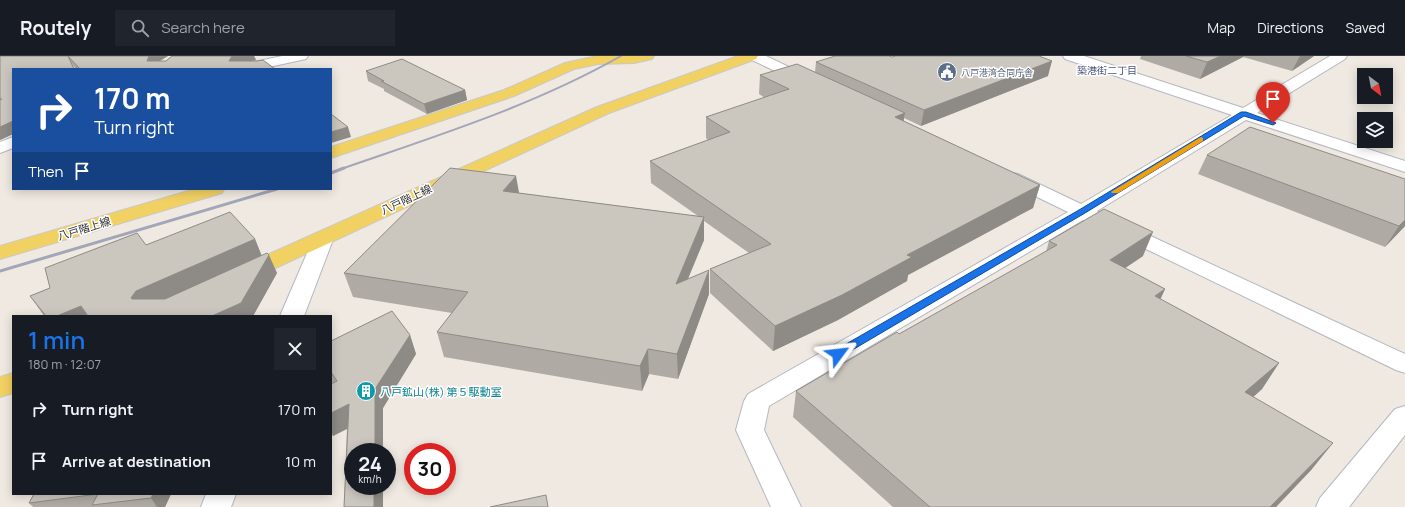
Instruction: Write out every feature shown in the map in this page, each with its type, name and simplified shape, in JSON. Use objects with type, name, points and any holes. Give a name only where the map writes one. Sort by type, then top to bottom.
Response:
[{"type":"main road","points":[[332,153],[509,93],[570,66],[598,60],[634,59],[647,56]]},
{"type":"main road","name":"八戸階上線","points":[[232,280],[603,110],[751,56]]},
{"type":"main road","name":"八戸階上線","points":[[0,253],[211,190]]},
{"type":"main road","points":[[0,388],[12,382]]},
{"type":"street","points":[[246,68],[301,56]]},
{"type":"street","points":[[755,56],[826,90]]},
{"type":"street","points":[[1070,56],[1405,167]]},
{"type":"street","points":[[786,507],[750,430],[757,401],[1082,212],[1340,56]]},
{"type":"street","points":[[0,148],[12,142]]},
{"type":"street","points":[[997,171],[1405,364]]},
{"type":"street","points":[[292,315],[324,237]]},
{"type":"street","points":[[1331,507],[1405,416]]},
{"type":"street","points":[[216,507],[221,495]]},
{"type":"building","points":[[0,56],[68,56],[74,68],[12,68],[12,121],[0,127],[0,100],[2,99],[0,99]]},
{"type":"building","points":[[68,56],[149,56],[147,61],[166,61],[172,56],[232,56],[229,61],[263,60],[274,68],[79,68]]},
{"type":"building","points":[[835,56],[1039,56],[1052,61],[924,110],[816,62]]},
{"type":"building","points":[[1186,56],[1221,56],[1207,62]]},
{"type":"building","points":[[402,59],[465,90],[424,104],[381,81],[384,81],[366,71]]},
{"type":"building","points":[[797,64],[905,113],[895,117],[1040,185],[907,255],[912,257],[842,295],[775,326],[710,269],[771,244],[650,161],[730,132],[706,117],[789,89],[760,75]]},
{"type":"building","points":[[332,115],[348,127],[332,132]]},
{"type":"building","points":[[1250,127],[1405,179],[1405,220],[1399,226],[1207,155]]},
{"type":"building","points":[[450,168],[516,176],[503,191],[704,217],[676,284],[709,270],[677,354],[648,349],[640,366],[437,332],[468,292],[344,273]]},
{"type":"building","points":[[1104,209],[1153,232],[1110,260],[1165,289],[1155,296],[1279,363],[1245,392],[1333,443],[1270,507],[930,507],[796,391],[897,332],[899,334],[1057,245],[1049,241]]},
{"type":"building","points":[[230,212],[255,239],[136,291],[131,298],[132,299],[165,299],[267,253],[269,255],[241,303],[214,315],[87,315],[81,306],[59,315],[45,315],[30,296],[50,288],[45,268],[137,233],[146,245]]},
{"type":"building","points":[[392,311],[410,335],[375,389],[375,443],[347,443],[349,404],[332,412],[332,384],[337,381],[332,374],[332,341]]},
{"type":"building","points":[[33,495],[90,495],[29,503]]},
{"type":"building","points":[[97,495],[152,495],[151,498],[92,505]]},
{"type":"building","points":[[345,495],[374,495],[374,507],[344,507]]},
{"type":"building","points":[[546,495],[548,507],[490,507]]},
{"type":"railway","points":[[341,169],[448,132],[519,105],[588,74],[621,56]]},
{"type":"railway","points":[[332,173],[344,168]]},
{"type":"railway","points":[[0,271],[274,190]]},
{"type":"slow traffic","points":[[1115,192],[1201,139]]},
{"type":"place","name":"八戸港湾合同庁舎","points":[[947,72]]},
{"type":"place","name":"八戸鉱山(株) 第５駆動室","points":[[366,391]]},
{"type":"district","name":"築港街二丁目","points":[[1107,70]]},
{"type":"route","points":[[838,354],[1082,212],[1243,114],[1273,123]]}]
